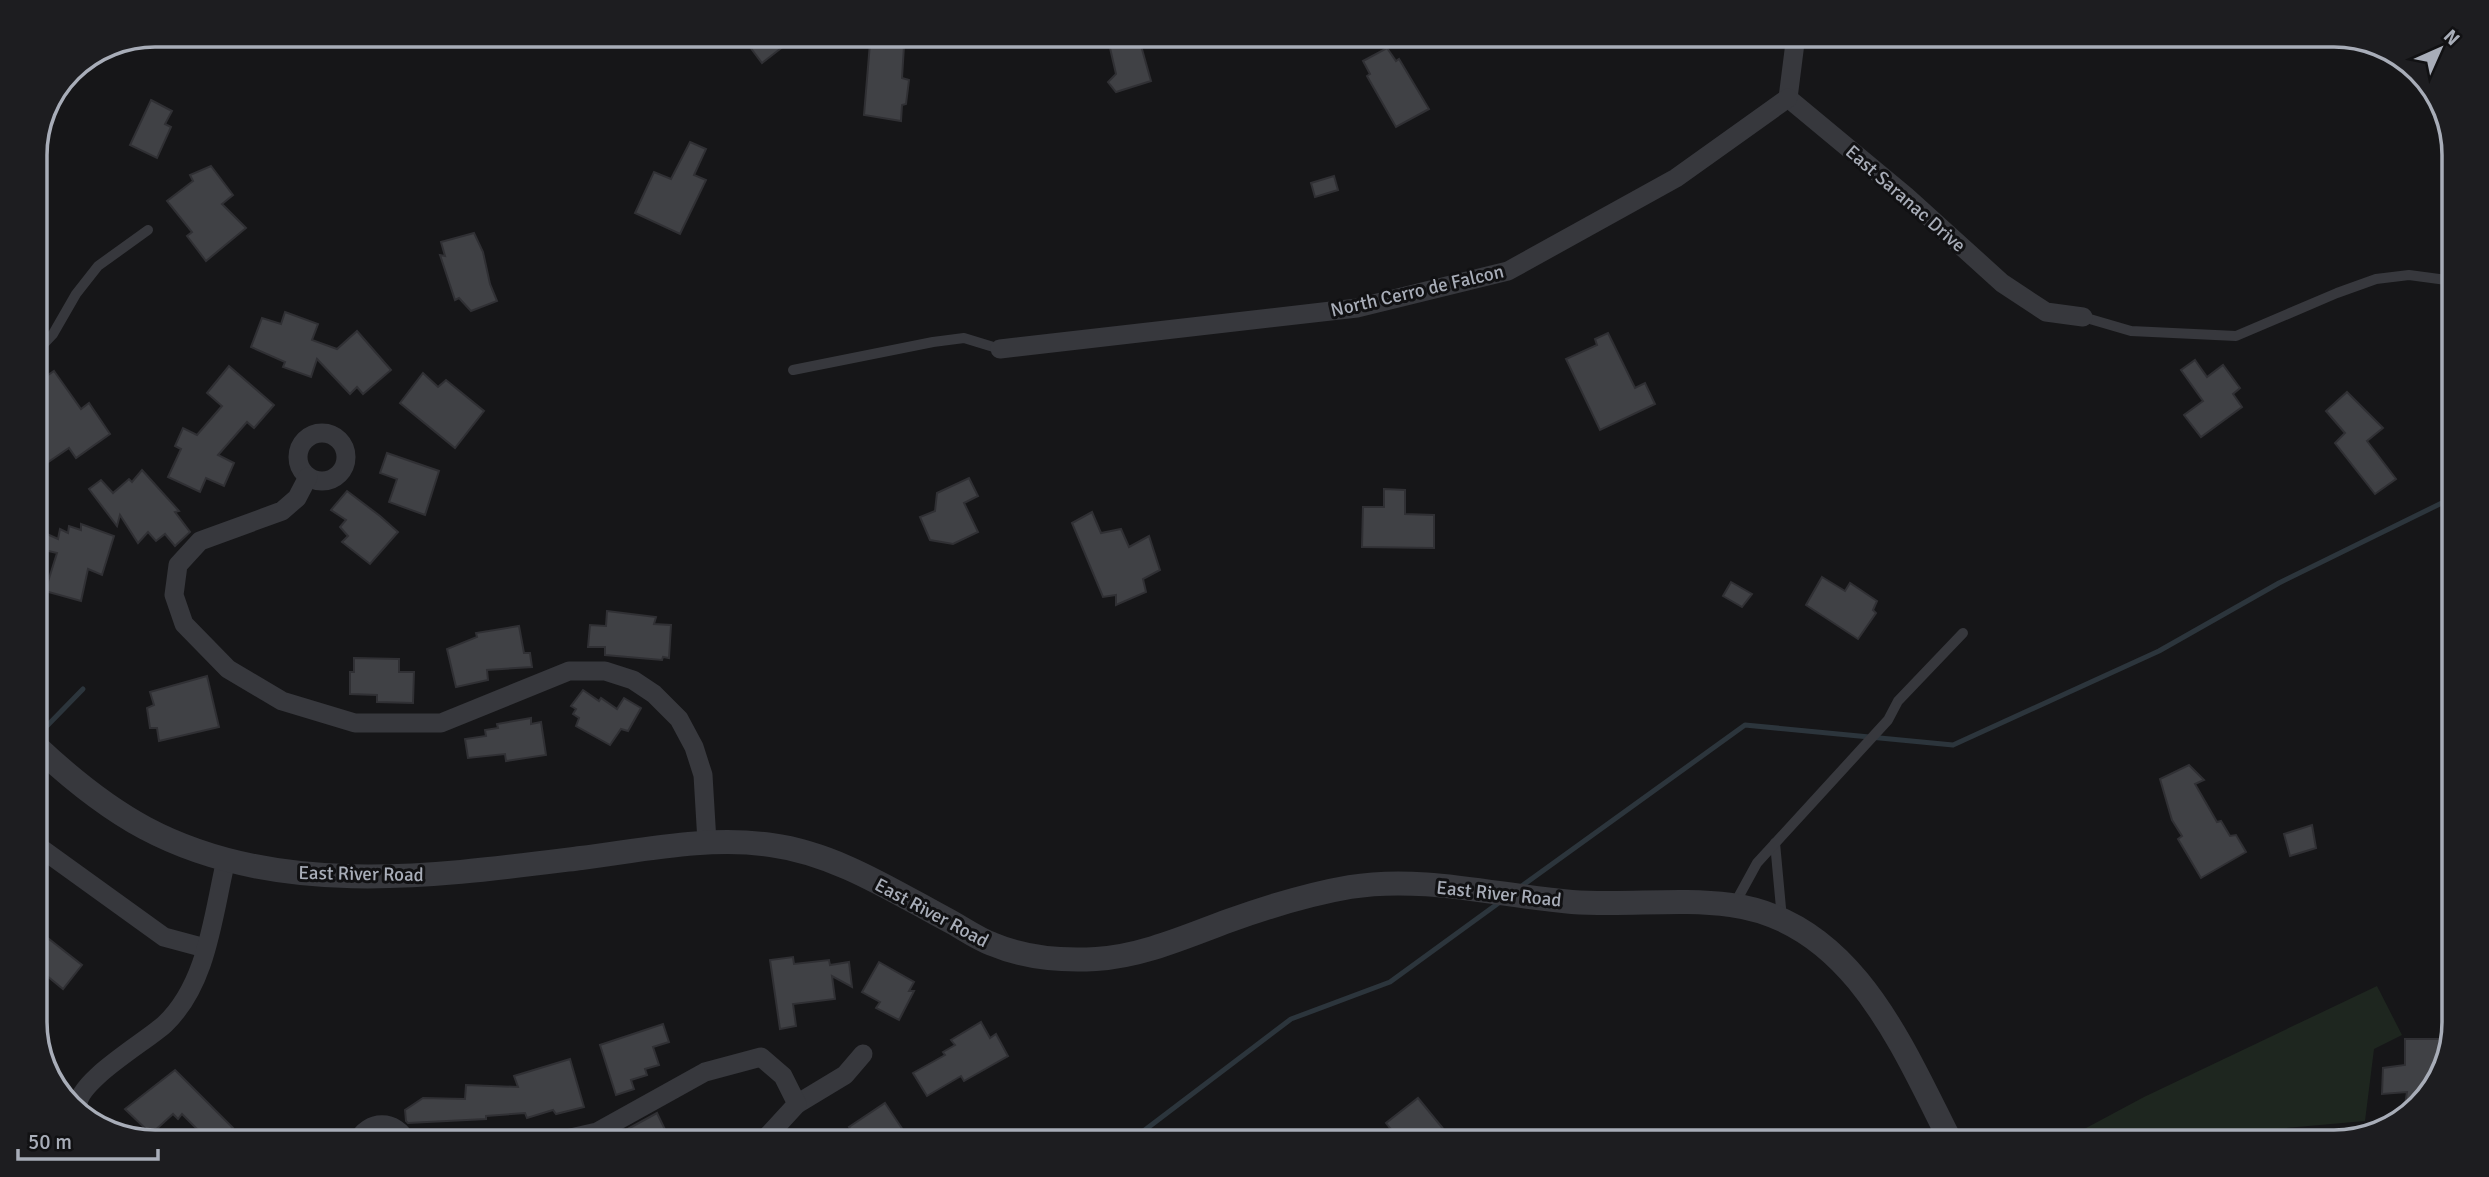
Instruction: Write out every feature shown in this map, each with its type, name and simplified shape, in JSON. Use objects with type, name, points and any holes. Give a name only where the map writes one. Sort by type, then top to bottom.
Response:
[{"type":"street","points":[[1788,98],[1794,47]]},
{"type":"street","name":"East Saranac Drive","points":[[1788,98],[1906,196],[2002,283],[2046,312],[2083,317]]},
{"type":"street","name":"North Cerro de Falcon","points":[[1000,349],[1357,307],[1508,271],[1676,178],[1788,98]]},
{"type":"street","points":[[308,477],[297,498],[282,511],[200,541],[178,565],[174,595],[184,624],[228,669],[282,701],[355,723],[441,723],[569,671],[605,671],[633,680],[654,694],[679,719],[694,747],[702,775],[707,842]]},
{"type":"street","name":"East River Road","points":[[47,757],[70,779],[147,829],[226,860],[282,871],[400,877],[463,873],[707,842],[771,845],[822,857],[856,871],[993,944],[1047,960],[1097,959],[1132,954],[1245,915],[1352,887],[1402,884],[1453,887],[1568,902],[1701,902],[1734,905],[1782,919],[1820,942],[1841,960],[1858,980],[1902,1046],[1945,1130]]},
{"type":"street","points":[[47,853],[164,937],[205,948]]},
{"type":"street","points":[[79,1098],[91,1080],[166,1023],[192,989],[205,948],[226,860]]},
{"type":"street","points":[[773,1130],[797,1104],[845,1076],[863,1054]]},
{"type":"street","points":[[601,1130],[705,1072],[761,1057],[783,1076],[797,1104]]},
{"type":"street","points":[[364,1130],[382,1124],[399,1130]]},
{"type":"lane","points":[[47,340],[97,266],[148,230]]},
{"type":"lane","points":[[2083,317],[2130,331],[2236,336],[2376,279],[2409,275],[2442,279]]},
{"type":"lane","points":[[793,370],[964,338],[1000,349]]},
{"type":"lane","points":[[1734,905],[1757,863],[1888,720],[1898,701],[1963,634]]},
{"type":"lane","points":[[1775,843],[1782,919]]},
{"type":"shaded area","points":[[2377,986],[2402,1035],[2374,1049],[2365,1121],[2265,1130],[2082,1130],[2144,1097]]},
{"type":"building","points":[[750,47],[783,47],[762,63]]},
{"type":"building","points":[[870,47],[904,47],[902,78],[909,80],[901,121],[864,115]]},
{"type":"building","points":[[1110,47],[1141,47],[1151,81],[1116,92],[1108,82],[1116,74]]},
{"type":"building","points":[[1387,48],[1396,61],[1399,59],[1429,109],[1396,127],[1367,76],[1370,74],[1363,61]]},
{"type":"building","points":[[151,100],[172,111],[165,124],[171,127],[157,158],[130,145]]},
{"type":"building","points":[[690,142],[706,149],[694,175],[706,180],[680,234],[635,213],[654,172],[671,179]]},
{"type":"building","points":[[211,166],[233,195],[222,204],[246,228],[206,261],[187,236],[192,232],[167,201],[193,181],[190,175]]},
{"type":"building","points":[[1334,176],[1338,190],[1315,197],[1311,183]]},
{"type":"building","points":[[474,233],[483,252],[497,301],[471,311],[459,298],[455,300],[440,255],[445,256],[441,242]]},
{"type":"building","points":[[285,312],[318,324],[312,340],[337,349],[357,331],[391,370],[363,394],[357,387],[350,394],[317,359],[311,377],[283,367],[285,362],[251,347],[262,318],[281,324]]},
{"type":"building","points":[[1608,333],[1635,388],[1645,383],[1655,404],[1600,430],[1566,359],[1597,345],[1595,339]]},
{"type":"building","points":[[2195,360],[2207,377],[2223,365],[2240,388],[2233,394],[2242,407],[2201,437],[2184,415],[2203,401],[2181,370]]},
{"type":"building","points":[[229,366],[274,405],[254,428],[247,422],[218,455],[234,463],[224,486],[206,478],[200,492],[168,477],[181,449],[175,446],[183,428],[197,435],[222,406],[207,393]]},
{"type":"building","points":[[54,371],[81,409],[89,403],[110,434],[76,458],[69,448],[47,463],[47,376]]},
{"type":"building","points":[[423,373],[438,387],[446,380],[484,411],[455,448],[400,403]]},
{"type":"building","points":[[2347,392],[2383,428],[2367,441],[2396,479],[2375,494],[2335,443],[2345,433],[2326,411]]},
{"type":"building","points":[[387,453],[439,471],[425,515],[389,502],[397,479],[380,473]]},
{"type":"building","points":[[142,470],[179,511],[175,512],[190,532],[175,546],[165,534],[156,541],[148,532],[138,543],[120,515],[117,526],[89,489],[101,480],[113,493],[129,479],[132,482]]},
{"type":"building","points":[[969,478],[978,496],[964,503],[978,532],[953,544],[930,540],[920,517],[935,511],[937,493]]},
{"type":"building","points":[[1384,489],[1405,490],[1405,514],[1434,515],[1434,548],[1362,547],[1363,507],[1384,507]]},
{"type":"building","points":[[347,491],[398,532],[370,564],[342,542],[348,536],[340,527],[346,520],[331,510]]},
{"type":"building","points":[[1092,512],[1101,533],[1121,529],[1129,547],[1149,536],[1160,570],[1143,579],[1146,592],[1116,605],[1116,595],[1103,597],[1072,523]]},
{"type":"building","points":[[81,524],[114,536],[102,575],[88,569],[81,601],[47,592],[57,553],[47,551],[47,534],[58,539],[60,529],[68,533],[69,526],[81,530]]},
{"type":"building","points":[[1822,577],[1845,591],[1850,583],[1877,601],[1873,610],[1876,613],[1858,639],[1806,605]]},
{"type":"building","points":[[1731,582],[1752,594],[1742,607],[1723,596]]},
{"type":"building","points":[[607,611],[656,617],[654,624],[671,625],[669,658],[663,657],[662,660],[605,655],[605,647],[588,647],[590,625],[606,626]]},
{"type":"building","points":[[519,626],[524,653],[530,653],[532,667],[487,670],[488,680],[456,687],[447,649],[477,637],[476,633]]},
{"type":"building","points":[[354,658],[399,659],[399,672],[414,672],[413,703],[377,702],[377,695],[350,694],[350,672],[354,672]]},
{"type":"building","points":[[207,676],[219,727],[159,741],[157,728],[150,728],[147,708],[154,705],[150,692]]},
{"type":"building","points":[[583,690],[617,709],[624,698],[641,708],[628,731],[621,729],[610,745],[576,726],[579,718],[573,714],[576,709],[571,706]]},
{"type":"building","points":[[531,718],[531,724],[541,722],[546,755],[506,761],[505,754],[468,758],[465,739],[486,736],[485,730],[498,728],[497,724]]},
{"type":"building","points":[[2189,765],[2204,780],[2195,784],[2217,822],[2221,821],[2230,836],[2236,835],[2246,852],[2201,878],[2178,839],[2182,836],[2172,820],[2160,779]]},
{"type":"building","points":[[2312,825],[2316,848],[2290,856],[2284,834]]},
{"type":"building","points":[[47,937],[82,965],[63,989],[47,976]]},
{"type":"building","points":[[793,957],[794,964],[829,960],[830,965],[849,962],[852,987],[832,976],[835,999],[793,1004],[796,1026],[780,1029],[770,960]]},
{"type":"building","points":[[879,962],[914,982],[909,991],[914,991],[899,1020],[876,1008],[880,1002],[862,992]]},
{"type":"building","points":[[981,1022],[990,1038],[996,1034],[1008,1056],[964,1081],[961,1076],[927,1096],[913,1073],[945,1055],[943,1052],[955,1045],[951,1040]]},
{"type":"building","points":[[663,1024],[669,1042],[653,1047],[659,1065],[645,1069],[647,1075],[631,1080],[634,1089],[616,1095],[600,1045]]},
{"type":"building","points":[[2405,1039],[2440,1039],[2434,1063],[2424,1082],[2405,1103],[2407,1092],[2382,1094],[2383,1068],[2405,1065]]},
{"type":"building","points":[[570,1059],[584,1107],[556,1114],[553,1110],[527,1118],[525,1113],[486,1116],[486,1119],[406,1121],[405,1110],[423,1098],[465,1099],[466,1085],[518,1087],[514,1076]]},
{"type":"building","points":[[175,1070],[233,1128],[198,1130],[182,1114],[178,1119],[173,1114],[155,1130],[146,1129],[125,1109]]},
{"type":"building","points":[[1418,1098],[1444,1130],[1392,1130],[1386,1123]]},
{"type":"building","points":[[885,1103],[903,1130],[851,1130],[849,1127]]},
{"type":"building","points":[[657,1113],[665,1130],[626,1130]]},
{"type":"waterway","points":[[1519,888],[1745,725],[1953,745],[2159,651],[2279,583],[2442,503]]},
{"type":"waterway","points":[[47,726],[83,689]]},
{"type":"waterway","points":[[1145,1130],[1291,1019],[1390,982],[1500,902]]}]
